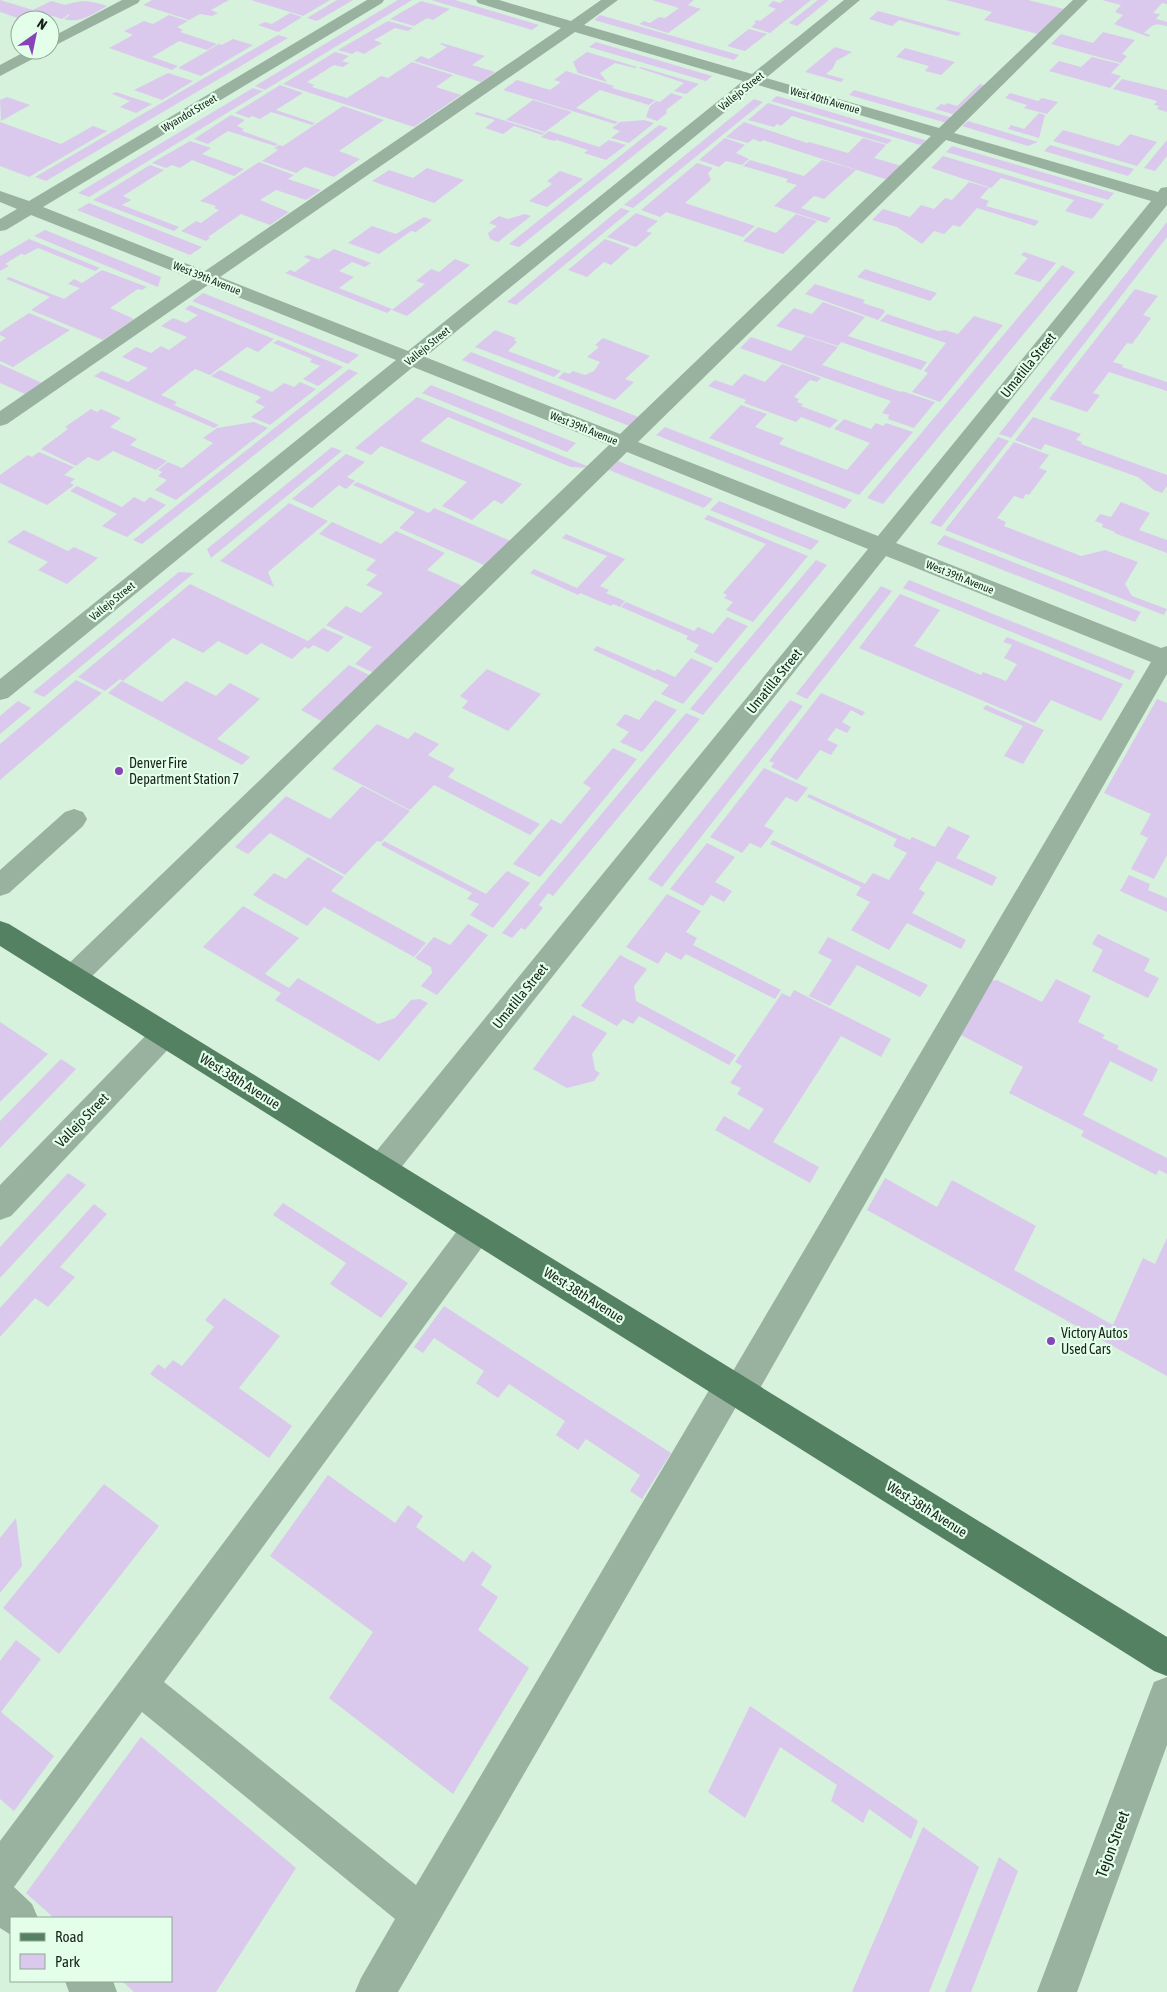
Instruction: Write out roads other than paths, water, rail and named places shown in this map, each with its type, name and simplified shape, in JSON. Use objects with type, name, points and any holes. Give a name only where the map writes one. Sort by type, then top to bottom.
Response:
[{"type":"main road","name":"West 38th Avenue","points":[[0,932],[1167,1658]]},
{"type":"street","points":[[60,39],[133,0]]},
{"type":"street","name":"Wyandot Street","points":[[0,226],[378,0]]},
{"type":"street","name":"West 40th Avenue","points":[[483,0],[1165,197]]},
{"type":"street","points":[[0,420],[611,0]]},
{"type":"street","name":"Vallejo Street","points":[[0,692],[853,0]]},
{"type":"street","points":[[73,977],[1081,0]]},
{"type":"street","points":[[0,71],[20,60]]},
{"type":"street","name":"West 39th Avenue","points":[[0,196],[1166,657]]},
{"type":"street","name":"Umatilla Street","points":[[381,1169],[1165,197]]},
{"type":"street","points":[[374,1992],[735,1389],[1166,657]]},
{"type":"street","points":[[0,886],[74,819]]},
{"type":"street","name":"Vallejo Street","points":[[0,1206],[164,1034]]},
{"type":"street","points":[[0,1873],[477,1229]]},
{"type":"street","points":[[138,1685],[420,1914]]},
{"type":"street","name":"Tejon Street","points":[[1057,1992],[1167,1695]]},
{"type":"street","points":[[0,1901],[17,1917]]},
{"type":"street","points":[[86,1982],[97,1992]]},
{"type":"place","name":"Denver Fire Department Station 7","points":[[119,771]]},
{"type":"place","name":"Victory Autos Used Cars","points":[[1051,1341]]}]
